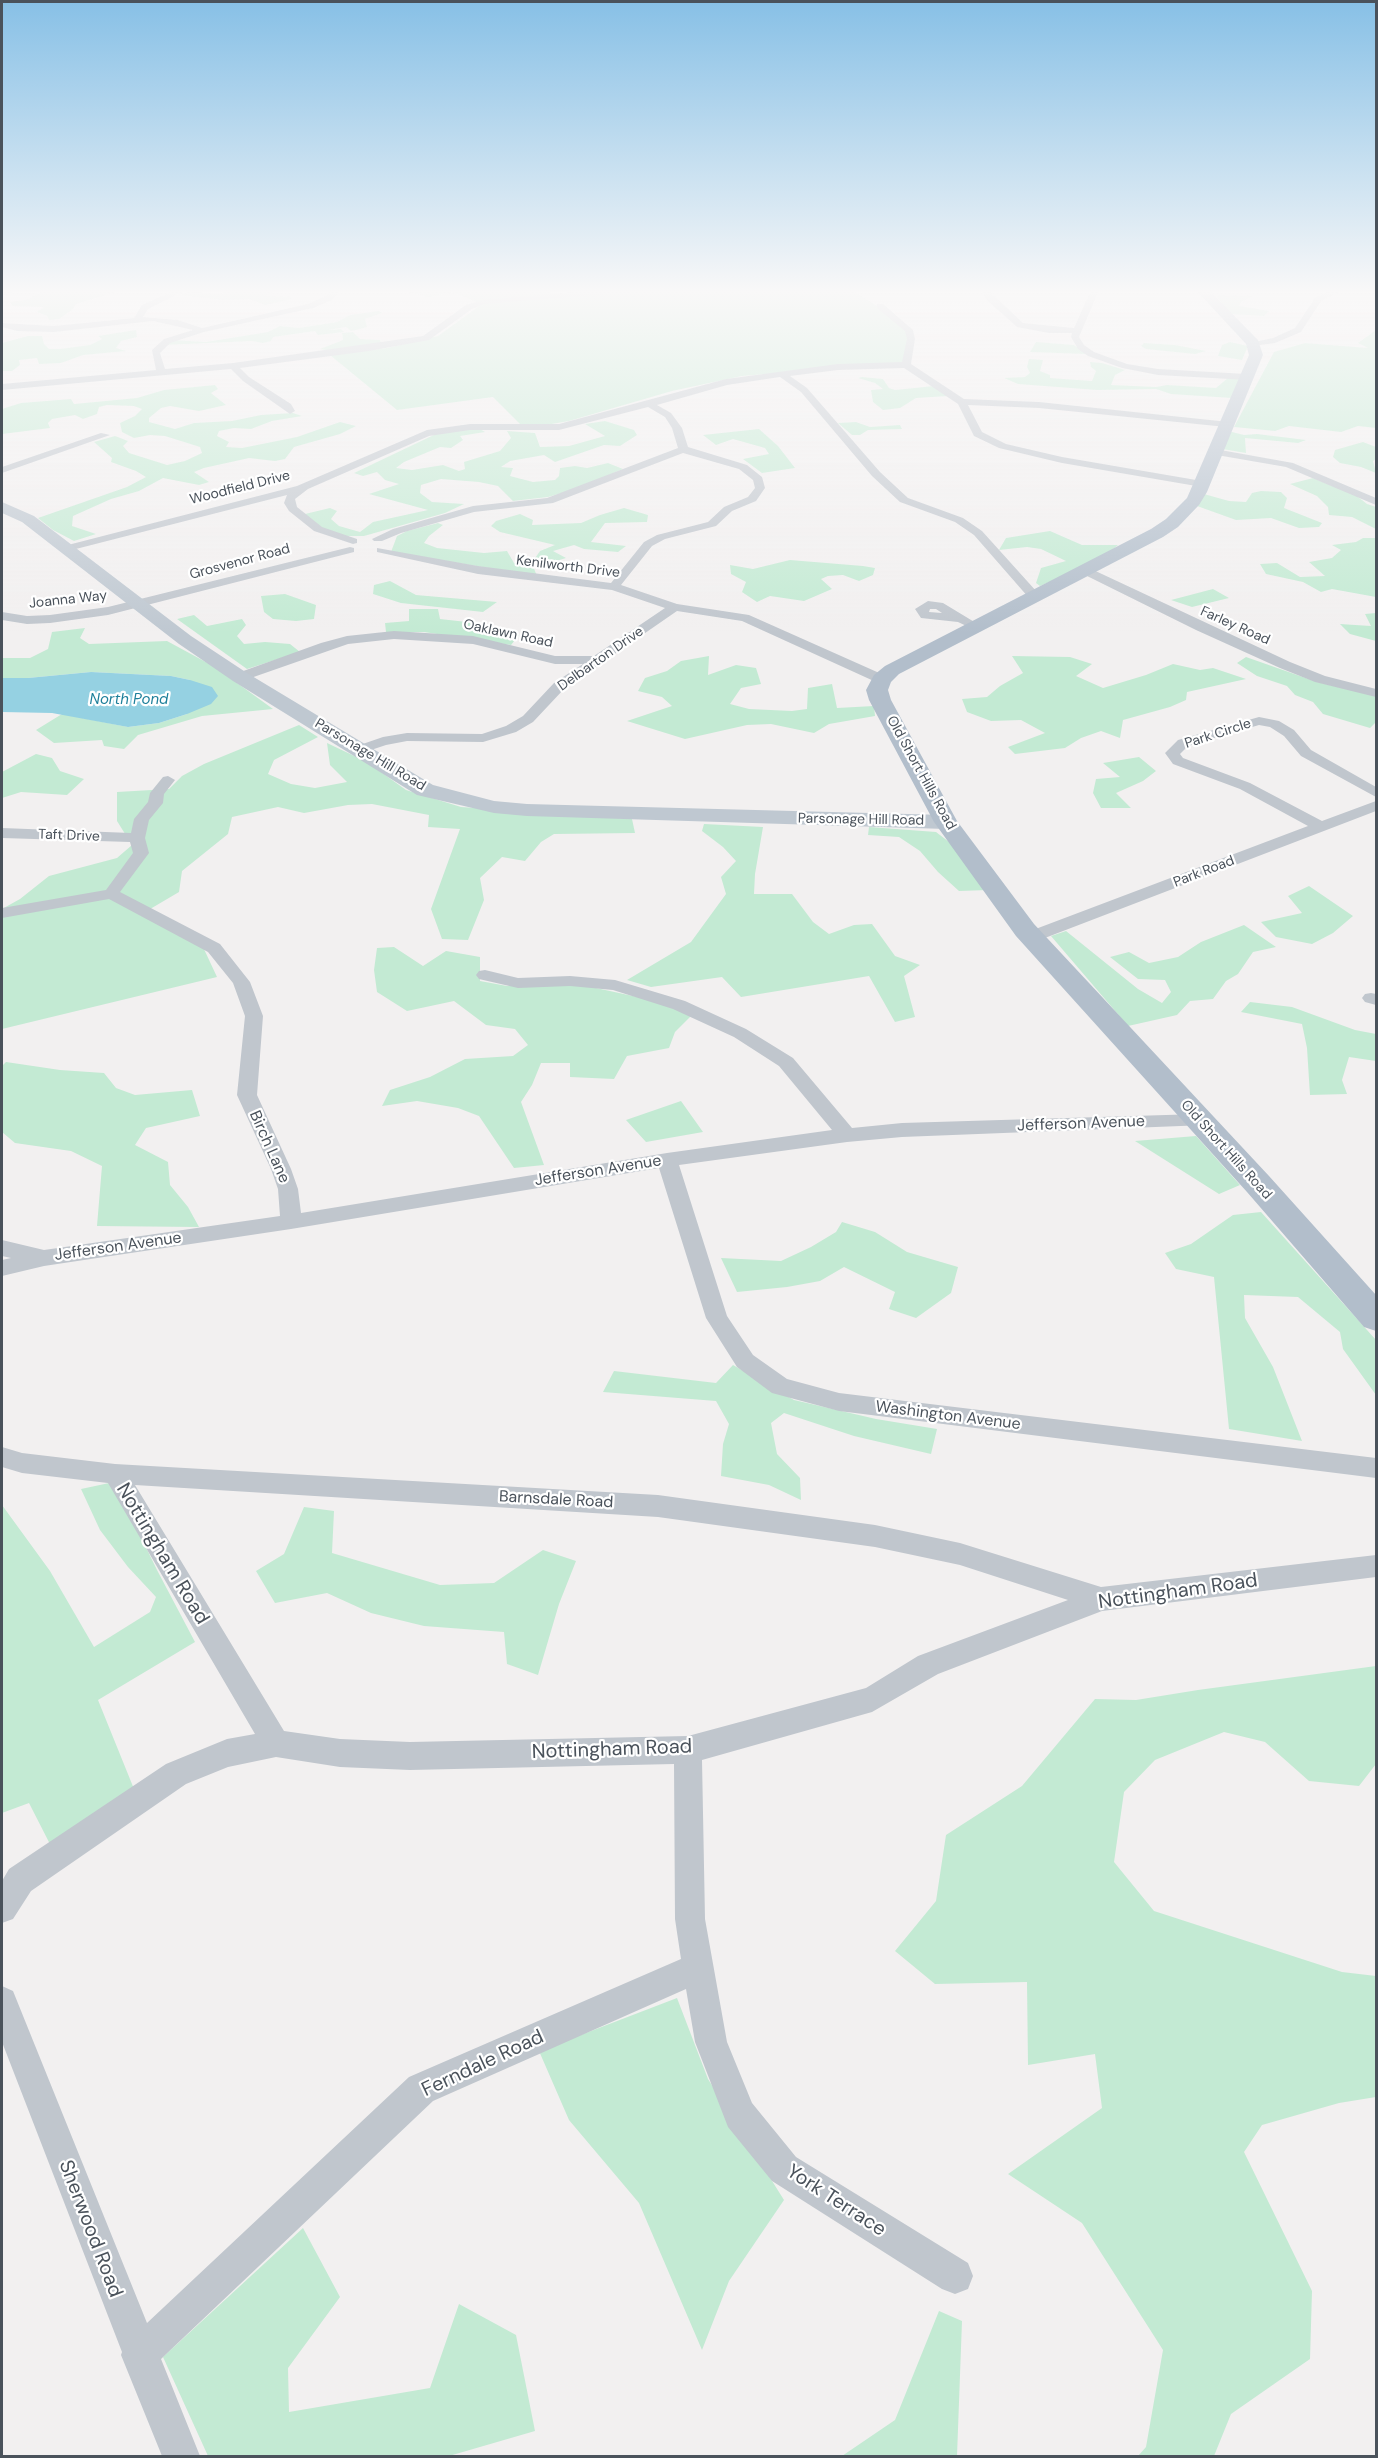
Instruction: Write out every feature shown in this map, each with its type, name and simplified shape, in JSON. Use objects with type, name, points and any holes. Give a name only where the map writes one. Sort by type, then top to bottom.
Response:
[{"type":"main road","points":[[881,679],[967,622],[1087,571],[1172,523],[1192,501],[1202,484],[1234,405]]},
{"type":"main road","name":"Old Short Hills Road","points":[[881,679],[877,690],[880,700],[946,822],[1031,937],[1377,1318]]},
{"type":"street","points":[[286,405],[290,411]]},
{"type":"street","name":"Woodfield Drive","points":[[68,548],[304,487],[427,433],[470,427],[559,427],[641,405]]},
{"type":"street","points":[[614,587],[648,544],[661,537],[712,524],[722,513],[752,499],[758,492],[759,482],[748,470],[724,460],[698,455],[684,449],[677,428],[668,415],[650,405]]},
{"type":"street","points":[[817,405],[876,474],[906,501],[959,520],[978,533],[1033,595]]},
{"type":"street","points":[[963,405],[978,434],[1004,446],[1062,460],[1202,484]]},
{"type":"street","points":[[1031,405],[1226,424]]},
{"type":"street","points":[[2,470],[105,435]]},
{"type":"street","name":"Grosvenor Road","points":[[138,605],[294,562],[365,547],[396,531],[473,509],[549,501],[684,449]]},
{"type":"street","points":[[1215,452],[1252,456],[1300,468],[1377,502]]},
{"type":"street","points":[[253,500],[275,500],[289,503],[291,496],[304,487]]},
{"type":"street","name":"Kenilworth Drive","points":[[289,503],[308,523],[331,535],[365,547],[478,570],[614,587],[675,607],[745,618],[881,679]]},
{"type":"street","name":"Parsonage Hill Road","points":[[2,507],[28,519],[184,640],[240,677],[425,789],[451,798],[494,807],[582,812],[946,822]]},
{"type":"street","name":"Farley Road","points":[[1087,571],[1200,627],[1284,664],[1320,679],[1377,693]]},
{"type":"street","name":"Joanna Way","points":[[2,616],[27,620],[50,620],[138,605]]},
{"type":"street","name":"Delbarton Drive","points":[[359,750],[383,741],[407,737],[469,739],[499,735],[528,719],[559,686],[675,607]]},
{"type":"street","name":"Oaklawn Road","points":[[240,677],[326,646],[355,639],[394,635],[473,640],[555,660],[597,660]]},
{"type":"street","points":[[555,660],[563,673],[559,686]]},
{"type":"street","name":"Park Circle","points":[[1321,827],[1245,786],[1178,761],[1172,753],[1183,743],[1249,723],[1258,721],[1274,724],[1289,733],[1306,753],[1377,793]]},
{"type":"street","points":[[2,913],[111,894],[141,853],[137,838],[142,819],[155,803],[157,793],[168,780]]},
{"type":"street","name":"Park Road","points":[[1031,937],[1377,806]]},
{"type":"street","name":"Taft Drive","points":[[2,833],[137,838]]},
{"type":"street","name":"Birch Lane","points":[[111,894],[214,948],[241,982],[254,1016],[247,1095],[288,1189],[291,1222]]},
{"type":"street","points":[[486,975],[518,983],[570,981],[615,986],[678,1005],[740,1033],[786,1062],[847,1135]]},
{"type":"street","name":"Jefferson Avenue","points":[[2,1248],[44,1258],[291,1222],[667,1160],[847,1135],[902,1130],[1199,1120]]},
{"type":"street","name":"Washington Avenue","points":[[667,1160],[717,1318],[745,1361],[780,1386],[839,1402],[1377,1468]]},
{"type":"street","points":[[2,1268],[44,1258]]},
{"type":"street","name":"Barnsdale Road","points":[[2,1457],[22,1462],[115,1474],[658,1506],[874,1536],[960,1554],[1101,1599]]},
{"type":"street","name":"Nottingham Road","points":[[115,1474],[276,1743],[340,1753],[410,1756],[688,1750],[872,1699],[928,1665],[1101,1599],[1377,1566]]},
{"type":"street","points":[[2,1908],[20,1880],[176,1774],[226,1753],[276,1743]]},
{"type":"street","points":[[688,1750],[690,1919],[698,1968]]},
{"type":"street","name":"York Terrace","points":[[698,1968],[711,2042],[740,2115],[784,2169],[956,2276]]},
{"type":"street","name":"Ferndale Road","points":[[139,2355],[421,2089],[698,1968]]},
{"type":"street","name":"Sherwood Road","points":[[2,2002],[181,2457]]},
{"type":"green space","points":[[16,405],[226,405],[199,411],[170,406],[161,408],[149,418],[149,422],[175,429],[194,423],[232,421],[261,415],[293,413],[302,416],[272,421],[251,429],[234,428],[219,431],[217,436],[229,442],[226,447],[242,448],[297,437],[340,422],[356,426],[340,434],[294,447],[285,459],[275,461],[249,458],[204,468],[194,472],[209,482],[199,485],[163,478],[139,491],[111,499],[73,516],[72,526],[96,534],[74,541],[53,530],[38,518],[127,487],[146,477],[111,462],[112,458],[94,442],[115,436],[128,441],[123,446],[129,453],[167,465],[185,461],[202,453],[200,447],[165,436],[150,435],[134,438],[122,432],[120,423],[135,416],[142,409],[134,406],[107,405],[99,407],[97,414],[83,419],[75,415],[52,419],[48,423],[50,428],[2,434],[2,409]]},
{"type":"green space","points":[[391,405],[436,405],[397,410]]},
{"type":"green space","points":[[501,405],[625,405],[569,421],[546,425],[521,425]]},
{"type":"green space","points":[[876,405],[905,405],[900,408],[883,410]]},
{"type":"green space","points":[[1246,405],[1376,405],[1376,428],[1358,426],[1341,432],[1289,426],[1275,431],[1234,427]]},
{"type":"green space","points":[[605,421],[634,430],[637,435],[620,446],[604,445],[555,462],[544,455],[510,461],[501,467],[513,468],[510,476],[533,482],[555,480],[559,476],[560,468],[575,466],[587,468],[608,463],[623,469],[576,489],[548,497],[513,501],[498,486],[441,479],[421,485],[420,493],[432,502],[464,504],[445,513],[364,536],[341,536],[316,525],[305,514],[330,508],[337,511],[331,519],[339,526],[360,532],[373,522],[428,510],[369,494],[399,484],[385,480],[377,472],[363,476],[354,473],[438,433],[478,428],[485,432],[460,436],[463,440],[451,448],[440,447],[404,462],[396,468],[412,470],[443,465],[459,471],[465,469],[464,462],[500,451],[511,438],[507,431],[535,433],[540,447],[569,446],[605,436],[585,424]]},
{"type":"green space","points":[[856,422],[870,427],[900,425],[902,429],[868,430],[860,435],[852,435],[838,423]]},
{"type":"green space","points":[[759,429],[778,446],[795,468],[762,473],[743,459],[769,454],[765,448],[733,439],[716,445],[703,435]]},
{"type":"green space","points":[[1228,431],[1244,435],[1257,434],[1306,440],[1298,443],[1245,438],[1246,453],[1222,449]]},
{"type":"green space","points":[[1363,442],[1376,447],[1376,459],[1373,461],[1376,473],[1340,463],[1333,457],[1335,450]]},
{"type":"green space","points":[[1313,478],[1357,496],[1367,504],[1376,507],[1376,529],[1352,517],[1329,515],[1328,507],[1317,496],[1290,484]]},
{"type":"green space","points":[[1281,492],[1287,498],[1284,508],[1322,523],[1319,527],[1299,528],[1271,518],[1236,520],[1197,506],[1204,494],[1229,501],[1246,502],[1252,493]]},
{"type":"green space","points":[[624,508],[648,515],[647,522],[605,523],[591,542],[626,546],[618,552],[584,549],[574,545],[553,551],[566,558],[546,564],[533,561],[540,551],[555,545],[500,532],[491,526],[496,521],[520,514],[533,520],[532,525],[581,523]]},
{"type":"green space","points":[[438,523],[443,525],[424,543],[437,548],[484,553],[507,551],[514,563],[533,566],[537,576],[391,552],[397,536]]},
{"type":"green space","points":[[1050,531],[1082,545],[1118,545],[1101,560],[1040,586],[1036,583],[1041,568],[1066,561],[1041,549],[1027,547],[999,550],[1006,538]]},
{"type":"green space","points":[[1363,538],[1376,538],[1376,597],[1332,589],[1321,592],[1303,582],[1266,574],[1260,564],[1277,563],[1300,577],[1325,576],[1309,562],[1332,558],[1341,550],[1332,545],[1356,542]]},
{"type":"green space","points":[[790,560],[875,568],[873,575],[859,581],[843,575],[821,579],[832,589],[804,601],[770,596],[757,602],[742,592],[746,582],[731,574],[730,565],[753,569]]},
{"type":"green space","points":[[390,581],[416,595],[497,602],[483,612],[401,603],[373,594],[374,585]]},
{"type":"green space","points":[[1213,589],[1229,598],[1192,607],[1171,600]]},
{"type":"green space","points":[[285,594],[316,605],[314,619],[296,621],[273,619],[264,612],[261,596]]},
{"type":"green space","points":[[409,609],[438,609],[440,619],[467,622],[519,635],[511,645],[424,632],[386,632],[385,623],[409,621]]},
{"type":"green space","points":[[1376,613],[1376,641],[1350,634],[1340,624],[1371,626],[1365,614]]},
{"type":"green space","points":[[194,615],[207,626],[242,619],[246,625],[237,636],[244,644],[265,642],[290,644],[300,652],[247,669],[177,619]]},
{"type":"green space","points":[[85,628],[80,638],[89,644],[167,641],[215,667],[273,709],[202,716],[138,735],[124,749],[104,746],[102,740],[54,743],[36,730],[62,714],[128,727],[159,723],[187,714],[190,680],[171,676],[91,672],[2,678],[2,658],[30,658],[48,649],[52,632]]},
{"type":"green space","points":[[709,656],[708,675],[736,665],[756,668],[761,684],[741,688],[730,704],[749,709],[792,711],[807,709],[808,688],[832,684],[837,708],[874,706],[875,716],[829,724],[814,733],[771,724],[747,725],[685,739],[627,721],[672,706],[662,697],[638,691],[645,678],[667,671],[681,661]]},
{"type":"green space","points":[[1012,656],[1070,657],[1092,664],[1076,676],[1103,688],[1173,664],[1200,670],[1213,668],[1246,679],[1187,692],[1186,700],[1170,707],[1123,720],[1120,738],[1101,731],[1081,738],[1065,748],[1015,754],[1008,747],[1045,733],[1021,720],[991,721],[967,712],[962,699],[987,697],[1000,686],[1023,673]]},
{"type":"green space","points":[[1246,657],[1317,682],[1376,696],[1376,722],[1370,728],[1323,714],[1313,702],[1295,695],[1287,686],[1257,676],[1237,663]]},
{"type":"green space","points":[[299,725],[318,737],[274,760],[268,774],[291,784],[315,788],[347,782],[330,765],[327,743],[367,762],[406,790],[461,807],[632,819],[635,833],[554,834],[541,842],[525,861],[502,857],[480,878],[484,900],[468,940],[442,939],[431,909],[460,829],[428,827],[429,815],[372,804],[348,805],[304,813],[278,807],[232,817],[228,834],[182,871],[179,892],[140,915],[203,947],[217,977],[2,1029],[2,909],[20,899],[49,876],[117,858],[132,845],[117,821],[117,792],[169,789],[182,776],[204,764]]},
{"type":"green space","points":[[36,754],[52,758],[60,771],[84,779],[67,795],[21,792],[2,798],[2,772]]},
{"type":"green space","points":[[1139,757],[1156,771],[1143,781],[1116,793],[1131,808],[1101,808],[1093,793],[1096,779],[1120,777],[1103,763]]},
{"type":"green space","points":[[704,824],[763,827],[754,894],[792,894],[813,922],[829,934],[854,925],[872,924],[895,956],[920,965],[904,976],[915,1017],[895,1022],[869,976],[741,997],[722,977],[651,987],[627,980],[691,942],[726,894],[721,877],[736,861],[723,847],[702,831]]},
{"type":"green space","points":[[869,827],[936,832],[953,845],[988,890],[959,891],[920,851],[899,837],[868,835]]},
{"type":"green space","points":[[1309,886],[1353,916],[1333,933],[1312,944],[1276,937],[1261,922],[1302,913],[1288,896]]},
{"type":"green space","points":[[1244,925],[1276,947],[1253,952],[1238,974],[1226,981],[1213,999],[1190,1001],[1177,1015],[1128,1026],[1051,936],[1066,931],[1138,989],[1162,1003],[1171,992],[1165,980],[1138,979],[1110,957],[1129,952],[1149,963],[1178,957],[1201,942]]},
{"type":"green space","points":[[394,947],[423,966],[446,951],[480,957],[480,981],[507,986],[573,983],[642,998],[693,1014],[675,1032],[669,1048],[627,1056],[614,1079],[570,1077],[570,1063],[541,1063],[532,1085],[521,1102],[544,1165],[514,1168],[479,1116],[458,1108],[417,1101],[382,1106],[390,1090],[430,1077],[465,1059],[513,1056],[528,1045],[515,1029],[486,1025],[454,1001],[407,1011],[377,992],[374,970],[377,948]]},
{"type":"green space","points":[[1250,1002],[1292,1007],[1355,1030],[1376,1034],[1376,1061],[1349,1057],[1342,1080],[1347,1094],[1310,1095],[1307,1048],[1302,1024],[1241,1012]]},
{"type":"green space","points":[[6,1062],[60,1070],[104,1073],[116,1088],[135,1095],[192,1090],[200,1116],[146,1128],[135,1145],[168,1162],[170,1185],[188,1207],[199,1227],[97,1226],[102,1166],[71,1151],[15,1143],[2,1132],[2,1066]]},
{"type":"green space","points":[[681,1101],[703,1132],[646,1142],[626,1120]]},
{"type":"green space","points":[[1196,1136],[1240,1185],[1219,1194],[1135,1141]]},
{"type":"green space","points":[[1261,1212],[1376,1340],[1376,1395],[1343,1349],[1340,1332],[1298,1297],[1244,1295],[1245,1318],[1273,1367],[1302,1441],[1229,1429],[1214,1277],[1176,1269],[1165,1253],[1191,1244],[1233,1215]]},
{"type":"green space","points":[[842,1222],[875,1232],[907,1252],[958,1267],[951,1293],[916,1318],[889,1309],[895,1292],[844,1267],[820,1281],[737,1292],[721,1258],[781,1261],[836,1232]]},
{"type":"green space","points":[[733,1365],[794,1400],[876,1419],[937,1429],[931,1454],[854,1436],[784,1413],[771,1423],[777,1454],[800,1478],[801,1500],[769,1485],[721,1476],[723,1444],[729,1424],[716,1401],[603,1392],[614,1371],[716,1383]]},
{"type":"green space","points":[[114,1482],[195,1642],[98,1700],[134,1789],[54,1852],[29,1803],[2,1813],[2,1505],[50,1571],[94,1647],[150,1612],[156,1597],[128,1567],[100,1530],[81,1489]]},
{"type":"green space","points":[[304,1507],[334,1511],[332,1553],[440,1585],[494,1583],[543,1550],[576,1561],[559,1604],[538,1675],[507,1664],[504,1632],[424,1626],[371,1613],[327,1593],[275,1603],[256,1571],[284,1554]]},
{"type":"green space","points":[[1376,1666],[1376,1764],[1359,1786],[1309,1781],[1265,1742],[1224,1732],[1155,1760],[1124,1792],[1114,1862],[1154,1911],[1342,1972],[1376,1976],[1376,2097],[1339,2103],[1262,2125],[1244,2152],[1312,2291],[1310,2359],[1231,2414],[1214,2456],[1138,2456],[1146,2447],[1163,2350],[1082,2223],[1008,2174],[1102,2108],[1095,2054],[1028,2065],[1027,1982],[935,1984],[895,1951],[936,1901],[946,1835],[1022,1786],[1095,1699],[1136,1700]]},
{"type":"green space","points":[[677,1998],[708,2079],[784,2200],[729,2281],[702,2350],[639,2203],[569,2120],[539,2051]]},
{"type":"green space","points":[[303,2228],[340,2297],[288,2368],[289,2412],[430,2388],[459,2304],[516,2335],[535,2431],[449,2456],[208,2456],[163,2357]]},
{"type":"green space","points":[[939,2311],[962,2321],[957,2456],[842,2456],[895,2420]]},
{"type":"water","name":"North Pond","points":[[91,672],[171,676],[212,687],[218,696],[211,704],[187,714],[159,723],[128,727],[52,713],[2,712],[2,678]]}]
